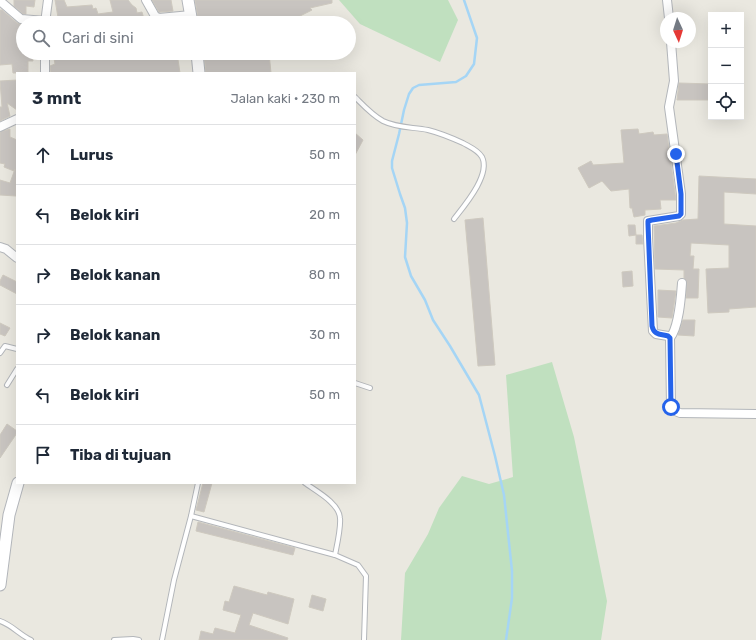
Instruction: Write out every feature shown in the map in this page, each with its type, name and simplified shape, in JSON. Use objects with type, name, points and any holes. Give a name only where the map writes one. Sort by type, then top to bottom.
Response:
[{"type":"main road","points":[[188,0],[191,16]]},
{"type":"main road","points":[[198,60],[199,72]]},
{"type":"main road","points":[[0,585],[9,515],[18,484]]},
{"type":"street","points":[[46,16],[48,0]]},
{"type":"street","points":[[146,0],[155,16]]},
{"type":"street","points":[[667,0],[668,12]]},
{"type":"street","points":[[0,1],[18,16]]},
{"type":"street","points":[[670,338],[668,336],[656,334],[652,326],[648,221],[679,216],[681,214],[681,194],[669,106],[674,81],[671,48]]},
{"type":"street","points":[[45,60],[45,72]]},
{"type":"street","points":[[0,127],[16,119]]},
{"type":"street","points":[[0,247],[6,249],[16,257]]},
{"type":"street","points":[[682,283],[680,307],[674,333],[670,338],[671,406],[674,410],[680,413],[756,414]]},
{"type":"lane","points":[[356,98],[370,112],[384,121],[399,126],[429,130],[453,138],[474,149],[482,157],[484,167],[482,176],[454,219]]},
{"type":"lane","points":[[0,353],[5,346],[16,349]]},
{"type":"lane","points":[[7,385],[16,371]]},
{"type":"lane","points":[[356,383],[370,388]]},
{"type":"lane","points":[[162,640],[174,580],[198,484]]},
{"type":"lane","points":[[306,484],[326,497],[339,510],[341,518],[335,555]]},
{"type":"lane","points":[[191,516],[335,555],[358,565],[366,576],[364,640]]},
{"type":"lane","points":[[0,621],[6,623],[22,638],[31,640]]},
{"type":"lane","points":[[114,640],[139,640]]},
{"type":"green space","points":[[339,0],[448,0],[458,20],[440,62],[360,24],[356,19],[356,16],[353,16]]},
{"type":"green space","points":[[552,362],[574,437],[607,601],[601,640],[401,640],[405,573],[428,534],[439,508],[462,476],[489,484],[513,477],[506,375]]},
{"type":"building","points":[[14,0],[35,0],[34,7],[26,6],[26,14],[23,14],[14,6]]},
{"type":"building","points":[[55,0],[64,0],[67,7],[92,5],[93,9],[96,8],[98,14],[113,12],[110,0],[128,0],[136,8],[137,13],[142,12],[143,16],[58,16]]},
{"type":"building","points":[[152,0],[171,0],[173,11],[159,12]]},
{"type":"building","points":[[195,0],[332,0],[332,3],[310,8],[312,10],[300,16],[198,16]]},
{"type":"building","points":[[0,10],[2,10],[16,22],[16,60],[33,61],[28,61],[28,72],[13,73],[12,64],[0,65]]},
{"type":"building","points":[[54,60],[178,60],[180,72],[51,72],[50,66],[55,64]]},
{"type":"building","points":[[205,60],[270,60],[271,72],[206,72]]},
{"type":"building","points":[[16,80],[16,109],[7,103],[10,116],[0,121],[0,107],[2,107],[0,81]]},
{"type":"building","points":[[679,83],[708,84],[708,100],[677,100]]},
{"type":"building","points":[[10,129],[10,137],[16,140],[16,196],[0,195],[0,180],[10,183],[15,169],[14,171],[4,167],[5,164],[0,163],[0,132]]},
{"type":"building","points":[[638,129],[639,134],[653,132],[654,135],[667,134],[676,200],[660,200],[661,209],[645,210],[645,215],[634,217],[632,208],[630,208],[629,189],[611,191],[602,181],[589,188],[578,168],[591,161],[593,165],[624,163],[621,130]]},
{"type":"building","points":[[356,134],[363,140],[356,153]]},
{"type":"building","points":[[699,176],[756,179],[756,194],[724,192],[724,224],[756,226],[756,307],[729,309],[729,312],[708,313],[706,269],[729,268],[729,245],[691,243],[690,256],[694,256],[693,269],[699,269],[698,298],[686,298],[687,283],[684,278],[684,270],[655,269],[654,226],[676,223],[683,220],[698,219]]},
{"type":"building","points":[[483,218],[495,365],[478,366],[465,220]]},
{"type":"building","points":[[628,225],[635,225],[636,235],[629,236]]},
{"type":"building","points":[[636,235],[642,235],[643,244],[636,244]]},
{"type":"building","points":[[632,271],[633,286],[623,287],[622,272]]},
{"type":"building","points":[[3,275],[16,282],[16,293],[0,285]]},
{"type":"building","points":[[658,290],[676,291],[672,318],[658,317]]},
{"type":"building","points":[[683,320],[695,320],[694,336],[678,335]]},
{"type":"building","points":[[0,323],[10,328],[5,336],[0,334]]},
{"type":"building","points":[[7,424],[16,430],[16,434],[0,458],[0,435]]},
{"type":"building","points":[[203,484],[212,484],[204,512],[196,510]]},
{"type":"building","points":[[198,522],[295,548],[293,555],[196,531]]},
{"type":"building","points":[[234,586],[267,595],[268,592],[294,599],[288,624],[253,613],[249,625],[288,638],[287,640],[199,640],[201,631],[213,634],[215,628],[235,633],[241,615],[223,610],[225,601],[229,602]]},
{"type":"building","points":[[312,595],[326,599],[323,611],[309,607]]},
{"type":"waterway","points":[[464,0],[477,38],[474,64],[466,76],[456,82],[419,85],[413,88],[409,94],[404,110],[392,161],[392,168],[405,208],[407,223],[405,257],[411,276],[425,300],[433,320],[479,395],[495,456],[504,495],[512,571],[512,598],[506,640]]},
{"type":"route","points":[[671,407],[670,338],[668,336],[656,334],[652,326],[648,221],[679,216],[681,214],[681,194],[676,154]]}]
